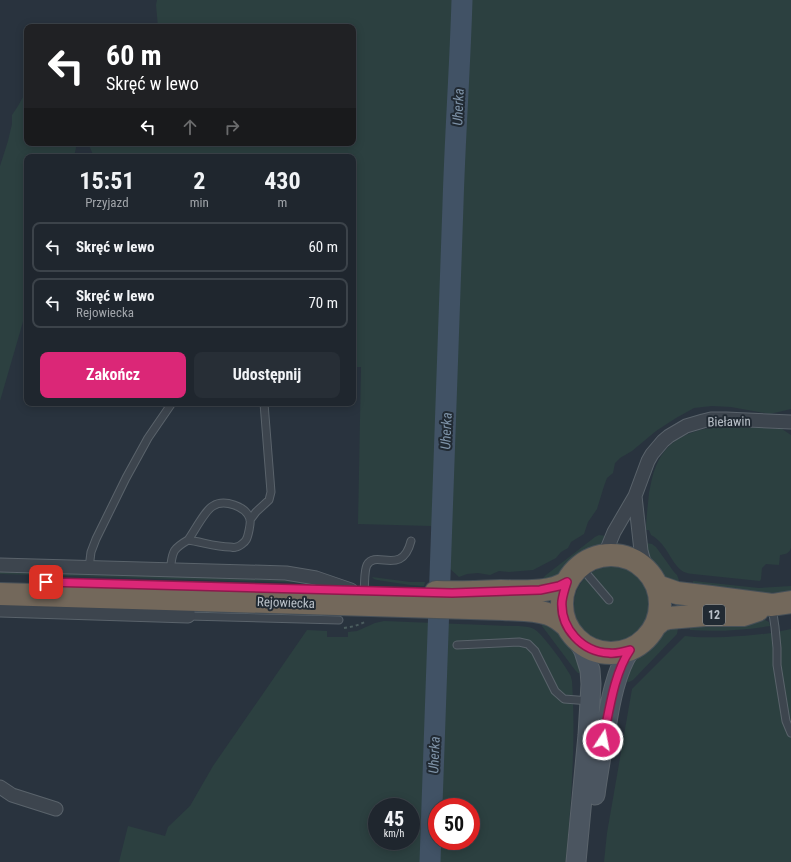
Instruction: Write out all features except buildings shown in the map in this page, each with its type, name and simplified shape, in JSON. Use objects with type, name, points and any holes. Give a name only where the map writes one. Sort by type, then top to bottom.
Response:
[{"type":"highway","name":"12","points":[[573,634],[588,648],[598,652],[609,653],[630,650],[645,640],[651,633],[658,619],[660,606],[659,592],[651,578],[638,563],[628,558],[618,555],[608,555],[582,568]]},
{"type":"highway","name":"Rejowiecka","points":[[0,594],[188,607],[453,600],[540,590],[559,586],[582,568]]},
{"type":"highway","points":[[573,634],[564,618],[562,600],[564,591],[582,568]]},
{"type":"highway","name":"12","points":[[651,578],[677,593],[781,603]]},
{"type":"highway","name":"Rejowiecka","points":[[0,581],[357,590],[425,600]]},
{"type":"highway","name":"Rejowiecka","points":[[453,600],[502,609],[549,614],[557,618],[573,634]]},
{"type":"highway","name":"12","points":[[656,625],[662,620],[669,618],[743,615],[781,603]]},
{"type":"main road","points":[[573,634],[584,651],[590,670],[591,684],[587,816],[589,862]]},
{"type":"main road","points":[[576,862],[598,772],[609,709],[618,675],[630,650]]},
{"type":"street","name":"Bieławin","points":[[582,568],[604,553],[607,549],[614,532],[635,496],[648,461],[662,441],[669,436],[686,426],[711,419],[791,422]]},
{"type":"street","name":"Bieławin","points":[[635,496],[640,551],[651,578]]},
{"type":"street","points":[[0,565],[286,574],[316,578],[357,590]]},
{"type":"street","points":[[0,610],[188,607]]},
{"type":"street","points":[[0,787],[12,794],[56,809]]},
{"type":"lane","points":[[89,568],[91,552],[96,539],[126,478],[148,438],[170,406]]},
{"type":"lane","points":[[188,540],[212,546],[237,547],[246,540],[250,520],[269,500],[271,492],[264,406]]},
{"type":"lane","points":[[170,570],[173,553],[177,547],[188,540],[212,506],[220,503],[230,504],[246,513],[250,520]]},
{"type":"lane","points":[[357,590],[366,572],[367,565],[372,561],[379,560],[397,561],[402,558],[409,549],[411,542]]},
{"type":"lane","points":[[582,568],[609,600]]},
{"type":"lane","points":[[781,603],[776,634],[777,665],[786,721],[791,733]]},
{"type":"lane","points":[[188,607],[338,620]]},
{"type":"lane","points":[[456,645],[519,642],[528,644],[535,651],[555,691],[564,699],[590,701]]},
{"type":"green space","points":[[157,0],[791,0],[791,409],[770,414],[731,407],[712,406],[694,408],[676,418],[656,431],[615,463],[613,473],[607,478],[597,509],[588,522],[584,534],[571,542],[568,548],[561,552],[556,558],[533,570],[509,572],[499,571],[490,575],[478,573],[467,574],[459,577],[437,557],[431,526],[358,524],[361,367],[356,367],[356,154],[93,154],[89,146],[356,146],[356,24],[158,24]]},
{"type":"green space","points":[[24,93],[24,146],[76,146],[75,154],[24,154],[24,318],[0,401],[0,166],[12,124],[12,115]]},
{"type":"green space","points":[[727,426],[782,429],[791,435],[791,548],[788,553],[780,555],[779,565],[766,564],[762,568],[760,581],[684,572],[676,565],[662,544],[651,535],[649,530],[646,530],[651,483],[661,456],[668,447],[685,436],[695,432]]},
{"type":"green space","points":[[599,535],[606,536],[599,546],[574,562],[565,574],[543,584],[543,578],[546,575]]},
{"type":"green space","points":[[646,543],[652,544],[656,547],[677,575],[680,583],[666,582],[659,575],[649,560]]},
{"type":"green space","points":[[613,566],[628,569],[640,578],[649,590],[652,605],[649,620],[640,632],[628,641],[613,644],[598,641],[586,632],[577,620],[574,605],[577,590],[586,578],[598,569]]},
{"type":"green space","points":[[0,569],[281,576],[312,583],[0,574]]},
{"type":"green space","points":[[372,577],[410,582],[425,582],[424,586],[410,585],[377,580]]},
{"type":"green space","points":[[693,581],[759,588],[791,586],[791,591],[754,593],[693,589]]},
{"type":"green space","points":[[763,619],[769,622],[770,626],[750,629],[710,631],[690,630],[690,622]]},
{"type":"green space","points":[[543,620],[564,633],[580,652],[585,674],[578,673],[575,670],[542,626]]},
{"type":"green space","points":[[384,621],[524,626],[537,631],[547,642],[567,669],[572,681],[573,749],[566,862],[119,862],[128,826],[165,836],[168,827],[190,806],[213,766],[307,630],[327,631],[327,637],[348,637],[348,632],[357,631],[375,623]]},
{"type":"green space","points":[[679,623],[677,634],[633,680],[629,682],[624,681],[637,654],[650,646],[663,629]]},
{"type":"green space","points":[[791,629],[791,862],[604,862],[607,833],[632,689],[685,636],[742,636]]},
{"type":"waterway","name":"Uherka","points":[[430,862],[454,178],[462,0]]},
{"type":"route","points":[[46,582],[452,593],[551,589],[567,582],[562,600],[562,609],[567,626],[579,642],[598,652],[609,653],[630,650],[618,675],[603,740]]}]
